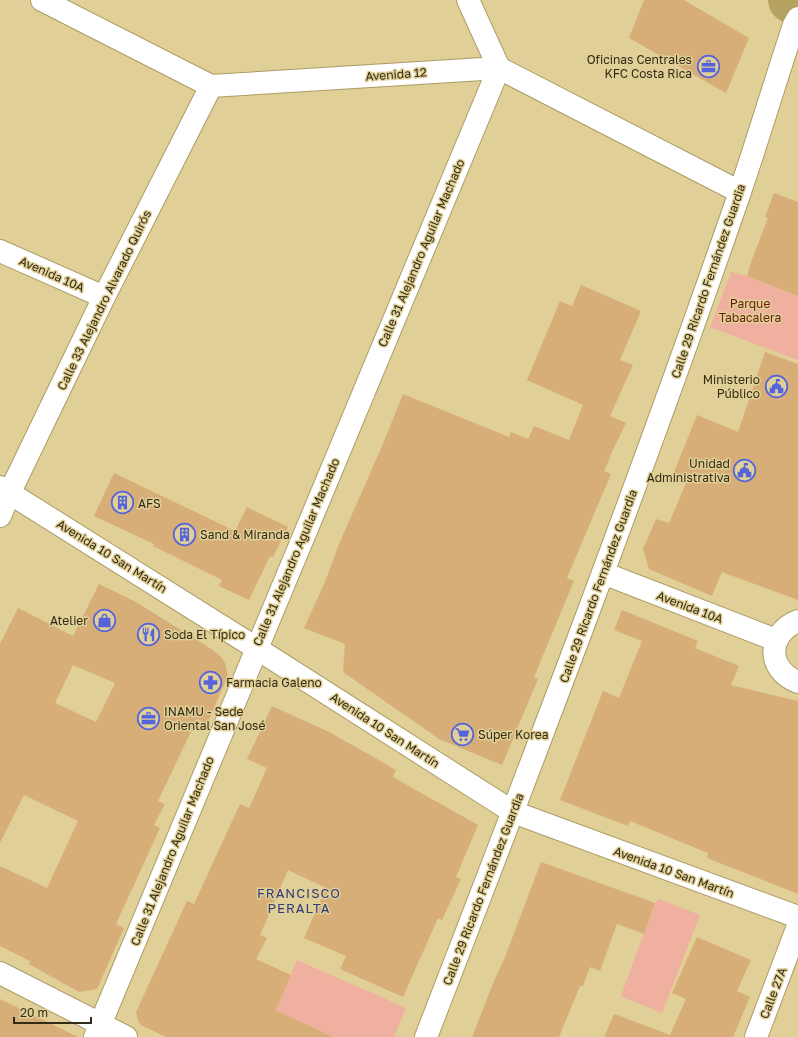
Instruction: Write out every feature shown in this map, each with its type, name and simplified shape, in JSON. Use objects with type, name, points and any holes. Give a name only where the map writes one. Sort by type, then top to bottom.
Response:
[{"type":"street","points":[[42,0],[211,86]]},
{"type":"street","points":[[468,0],[499,68],[740,192]]},
{"type":"street","name":"Calle 29 Ricardo Fernández Guardia","points":[[426,1037],[603,573],[740,192],[796,22]]},
{"type":"street","name":"Avenida 12","points":[[211,86],[499,68]]},
{"type":"street","name":"Calle 31 Alejandro Aguilar Machado","points":[[98,1031],[256,648],[499,68]]},
{"type":"street","name":"Calle 33 Alejandro Alvarado Quirós","points":[[0,516],[5,489],[211,86]]},
{"type":"street","name":"Avenida 10A","points":[[0,251],[104,296]]},
{"type":"street","name":"Avenida 10 San Martín","points":[[5,489],[513,812],[798,917]]},
{"type":"street","name":"Avenida 10A","points":[[603,573],[776,640]]},
{"type":"street","points":[[798,621],[788,625],[781,632],[776,640],[774,651],[776,662],[781,671],[798,682]]},
{"type":"street","name":"Calle 27A","points":[[756,1037],[798,926]]},
{"type":"street","points":[[0,973],[98,1031],[126,1037]]},
{"type":"green space","name":"Parque Tabacalera","points":[[731,272],[747,276],[798,296],[798,360],[710,327]]},
{"type":"green space","points":[[659,899],[700,915],[662,1013],[621,996],[655,903]]},
{"type":"green space","points":[[297,960],[406,1008],[394,1037],[332,1037],[276,1010]]},
{"type":"building","name":"Oficinas Centrales KFC Costa Rica","points":[[644,0],[684,0],[749,38],[726,93],[629,38]]},
{"type":"building","points":[[774,193],[798,202],[798,296],[747,276],[768,218],[765,217]]},
{"type":"building","points":[[581,285],[641,311],[620,360],[633,365],[610,416],[626,423],[604,471],[611,474],[567,578],[574,581],[534,677],[538,679],[502,765],[439,739],[343,672],[345,644],[304,628],[325,582],[339,544],[403,394],[509,437],[511,432],[528,439],[534,426],[569,440],[583,405],[527,380],[560,301],[572,306]]},
{"type":"building","points":[[765,352],[798,364],[798,600],[722,572],[712,596],[649,569],[643,549],[656,519],[669,523],[686,483],[672,477],[697,415],[738,432]]},
{"type":"building","points":[[114,473],[235,531],[247,507],[288,527],[273,557],[270,556],[249,600],[219,586],[222,580],[153,546],[154,544],[94,516]]},
{"type":"building","points":[[99,584],[136,602],[213,650],[225,663],[228,676],[207,724],[197,719],[158,801],[165,804],[154,825],[160,828],[116,924],[124,928],[97,989],[79,992],[29,964],[30,961],[0,946],[0,866],[47,888],[78,821],[24,795],[0,843],[0,644],[18,608],[73,636]],"holes":[[[73,665],[115,683],[96,722],[55,703]]]},
{"type":"building","points":[[622,610],[698,641],[695,648],[739,666],[731,685],[798,701],[798,894],[707,858],[708,853],[630,821],[628,826],[560,800],[603,691],[619,698],[642,641],[614,630]]},
{"type":"building","points":[[272,706],[329,732],[396,770],[393,777],[478,825],[456,877],[461,879],[442,920],[438,918],[403,997],[340,969],[346,956],[304,938],[326,888],[288,870],[260,935],[267,938],[256,959],[291,975],[276,1010],[333,1037],[166,1037],[141,1025],[138,1021],[136,1012],[187,901],[194,904],[240,804],[249,808],[267,768],[247,759]]},
{"type":"building","points":[[541,862],[655,903],[644,934],[617,924],[600,971],[590,967],[583,986],[580,986],[559,1037],[472,1037],[505,957]]},
{"type":"building","points":[[697,937],[751,960],[737,991],[750,997],[733,1037],[604,1037],[614,1014],[670,1035],[686,999],[672,993]]},
{"type":"building","points":[[0,999],[29,1013],[78,1037],[0,1037]]},
{"type":"waterway","points":[[791,0],[798,3]]},
{"type":"place","name":"Oficinas Centrales KFC Costa Rica","points":[[708,66]]},
{"type":"place","name":"Ministerio Público","points":[[776,386]]},
{"type":"place","name":"Unidad Administrativa","points":[[745,470]]},
{"type":"place","name":"AFS","points":[[122,503]]},
{"type":"place","name":"Sand & Miranda","points":[[185,534]]},
{"type":"place","name":"Atelier","points":[[104,620]]},
{"type":"place","name":"Soda El Típico","points":[[149,634]]},
{"type":"place","name":"Farmacia Galeno","points":[[210,682]]},
{"type":"place","name":"INAMU - Sede Oriental San José","points":[[148,718]]},
{"type":"place","name":"Súper Korea","points":[[463,734]]},
{"type":"district","name":"FRANCISCO PERALTA","points":[[299,900]]}]
